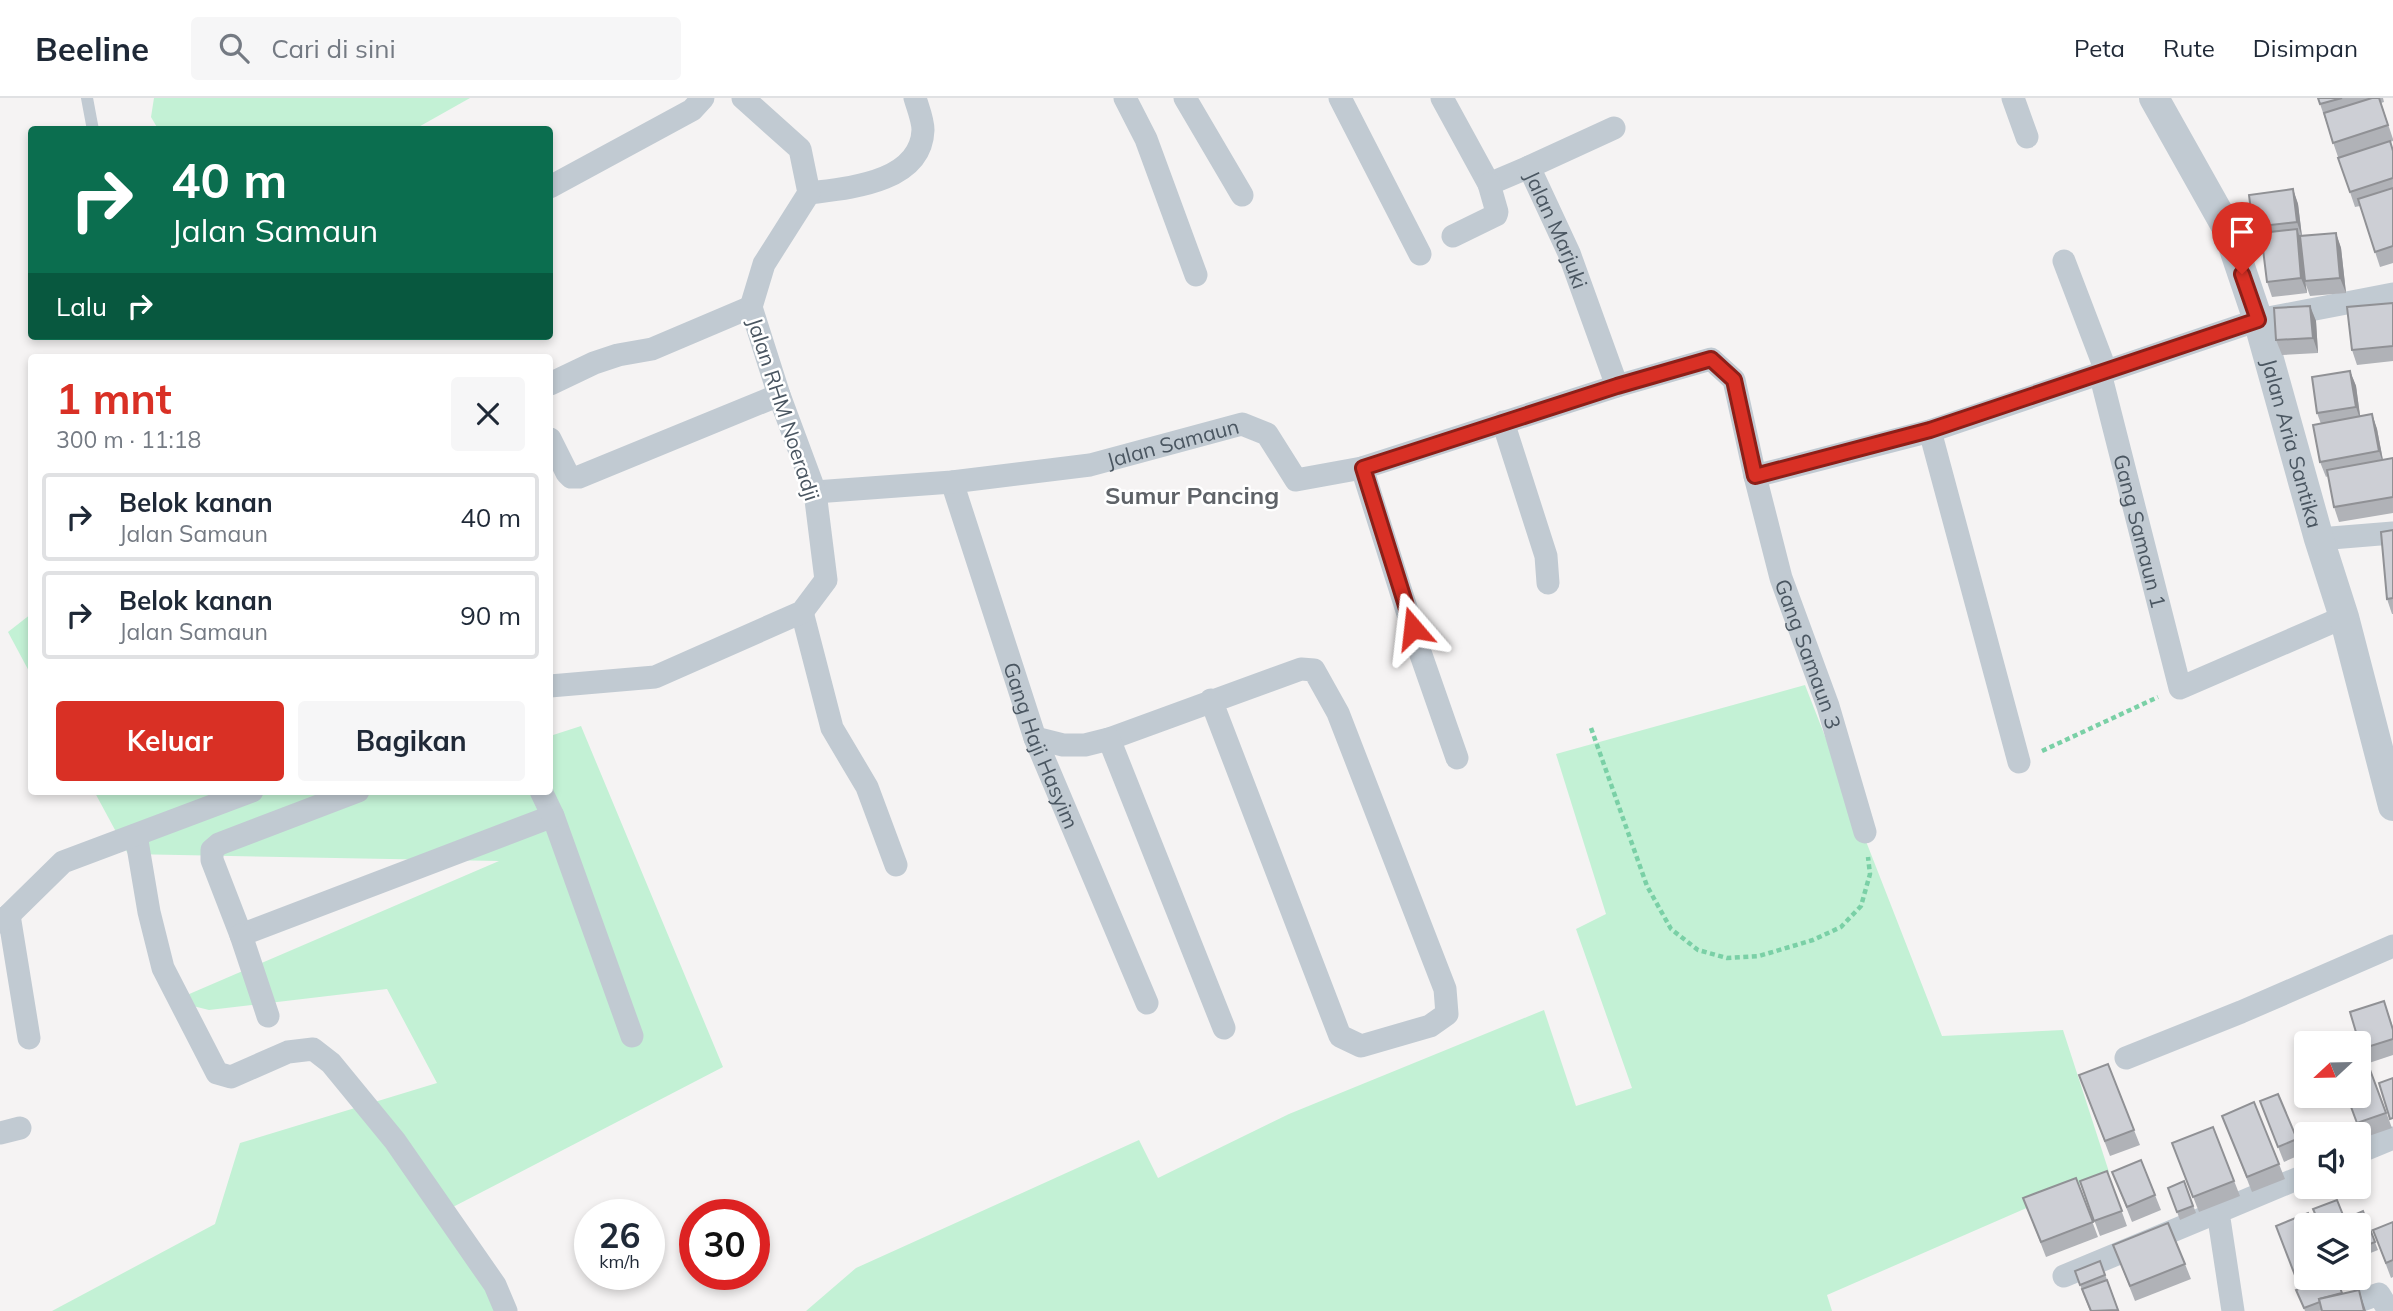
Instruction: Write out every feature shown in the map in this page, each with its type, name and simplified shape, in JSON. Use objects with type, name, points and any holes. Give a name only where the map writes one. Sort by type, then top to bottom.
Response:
[{"type":"street","points":[[553,185],[692,110],[703,98]]},
{"type":"street","points":[[743,98],[800,149],[809,194],[853,187],[901,170],[919,149],[923,128],[915,98]]},
{"type":"street","points":[[1125,98],[1146,139],[1196,275]]},
{"type":"street","points":[[1185,98],[1242,195]]},
{"type":"street","points":[[1339,98],[1420,254]]},
{"type":"street","name":"Jalan Marjuki","points":[[1442,98],[1489,184],[1530,167],[1569,253],[1617,386]]},
{"type":"street","points":[[2013,98],[2027,137]]},
{"type":"street","name":"Jalan Aria Santika","points":[[2154,98],[2227,228],[2258,320],[2319,539],[2383,727],[2393,806]]},
{"type":"street","points":[[1530,167],[1614,128]]},
{"type":"street","points":[[1453,236],[1496,215],[1489,184]]},
{"type":"street","name":"Jalan RHM Noeradji","points":[[553,686],[655,677],[802,612],[826,580],[815,492],[779,395],[751,307],[764,264],[809,194]]},
{"type":"street","name":"Gang Samaun 1","points":[[2064,261],[2103,372],[2180,688]]},
{"type":"street","points":[[1755,476],[1930,430],[2258,320],[2393,294]]},
{"type":"street","points":[[553,383],[618,355],[652,349],[751,307]]},
{"type":"street","name":"Jalan Samaun","points":[[815,492],[952,482],[1090,465],[1242,424],[1267,434],[1296,480],[1363,468],[1617,386],[1711,359],[1734,380],[1755,476]]},
{"type":"street","points":[[553,445],[567,474],[579,477],[779,395]]},
{"type":"street","points":[[1503,422],[1546,556],[1548,583]]},
{"type":"street","points":[[1930,430],[2019,762]]},
{"type":"street","points":[[1363,468],[1420,652],[1457,758]]},
{"type":"street","name":"Gang Samaun 3","points":[[1755,476],[1782,578],[1828,706],[1865,832]]},
{"type":"street","name":"Gang Haji Hasyim","points":[[952,482],[1035,738],[1147,1003]]},
{"type":"street","points":[[2319,539],[2393,533]]},
{"type":"street","points":[[802,612],[832,728],[867,788],[896,865]]},
{"type":"street","points":[[2180,688],[2344,617]]},
{"type":"street","points":[[1035,738],[1085,745],[1109,739],[1211,700],[1301,669],[1314,670],[1338,713],[1445,989],[1447,1014],[1430,1026],[1361,1046],[1339,1036],[1211,700]]},
{"type":"street","points":[[1109,739],[1224,1028]]},
{"type":"street","points":[[29,1038],[5,919],[63,862],[241,795]]},
{"type":"street","points":[[268,1016],[242,934],[212,860],[212,850],[219,844],[348,795]]},
{"type":"street","points":[[543,795],[553,816],[632,1036]]},
{"type":"street","points":[[242,934],[553,816]]},
{"type":"street","points":[[136,835],[149,912],[163,968],[217,1073],[231,1077],[288,1052],[313,1049],[331,1063],[395,1141],[495,1285],[506,1311]]},
{"type":"street","points":[[2126,1058],[2393,946]]},
{"type":"street","points":[[2371,1147],[2393,1138]]},
{"type":"street","points":[[2064,1276],[2294,1180]]},
{"type":"street","points":[[2218,1212],[2233,1311]]},
{"type":"street","points":[[2331,1311],[2379,1294],[2389,1311]]},
{"type":"lane","points":[[87,98],[92,126]]},
{"type":"path","points":[[2019,762],[2180,688]]},
{"type":"path","points":[[1591,727],[1647,886],[1671,929],[1698,950],[1727,958],[1759,956],[1813,940],[1841,927],[1861,906],[1870,874],[1865,832]]},
{"type":"green space","points":[[154,98],[470,98],[420,126],[156,126],[151,117]]},
{"type":"green space","points":[[28,616],[28,669],[8,632]]},
{"type":"green space","points":[[1805,685],[1942,1036],[2063,1030],[2109,1172],[1827,1295],[1832,1311],[806,1311],[856,1268],[1139,1140],[1158,1178],[1289,1114],[1544,1010],[1576,1106],[1632,1088],[1576,929],[1606,914],[1556,754]]},
{"type":"green space","points":[[581,726],[723,1067],[451,1208],[513,1311],[52,1311],[215,1224],[240,1143],[437,1083],[387,989],[209,1010],[173,1001],[499,861],[128,854],[96,795],[553,795],[553,735]]},
{"type":"building","points":[[2318,98],[2342,98],[2320,104]]},
{"type":"building","points":[[2379,98],[2388,125],[2333,143],[2324,113]]},
{"type":"building","points":[[2390,141],[2393,151],[2393,178],[2350,192],[2338,158]]},
{"type":"building","points":[[2393,188],[2393,246],[2375,252],[2358,199]]},
{"type":"building","points":[[2293,189],[2297,222],[2253,227],[2249,195]]},
{"type":"building","points":[[2297,229],[2301,278],[2267,282],[2261,233]]},
{"type":"building","points":[[2336,233],[2340,278],[2305,281],[2300,236]]},
{"type":"building","points":[[2393,303],[2393,346],[2352,350],[2347,307]]},
{"type":"building","points":[[2310,306],[2313,338],[2276,340],[2274,308]]},
{"type":"building","points":[[2350,371],[2356,407],[2317,413],[2312,377]]},
{"type":"building","points":[[2372,414],[2379,451],[2320,462],[2313,425]]},
{"type":"building","points":[[2393,458],[2393,497],[2334,507],[2327,470]]},
{"type":"building","points":[[2393,530],[2393,598],[2387,599],[2381,532]]},
{"type":"building","points":[[2384,1001],[2393,1039],[2371,1046],[2371,1031],[2356,1031],[2350,1012]]},
{"type":"building","points":[[2108,1064],[2134,1130],[2105,1141],[2079,1075]]},
{"type":"building","points":[[2371,1072],[2386,1113],[2357,1122],[2351,1108],[2371,1108]]},
{"type":"building","points":[[2393,1078],[2393,1118],[2390,1119],[2379,1083]]},
{"type":"building","points":[[2278,1094],[2294,1132],[2294,1140],[2278,1147],[2260,1101]]},
{"type":"building","points":[[2254,1102],[2279,1164],[2247,1177],[2222,1116]]},
{"type":"building","points":[[2213,1127],[2234,1181],[2193,1197],[2172,1143]]},
{"type":"building","points":[[2141,1160],[2155,1195],[2127,1207],[2112,1172]]},
{"type":"building","points":[[2107,1171],[2122,1211],[2094,1221],[2080,1181]]},
{"type":"building","points":[[2076,1178],[2093,1222],[2041,1242],[2023,1198]]},
{"type":"building","points":[[2184,1181],[2193,1206],[2177,1212],[2168,1188]]},
{"type":"building","points":[[2337,1200],[2342,1213],[2315,1213],[2313,1209]]},
{"type":"building","points":[[2294,1219],[2294,1273],[2276,1226]]},
{"type":"building","points":[[2393,1222],[2393,1260],[2386,1263],[2373,1230]]},
{"type":"building","points":[[2168,1223],[2185,1264],[2130,1286],[2113,1245]]},
{"type":"building","points":[[2100,1261],[2105,1275],[2080,1285],[2075,1271]]},
{"type":"building","points":[[2107,1280],[2118,1310],[2091,1311],[2082,1289]]},
{"type":"building","points":[[2296,1290],[2341,1290],[2342,1293],[2319,1299],[2320,1302],[2304,1308]]},
{"type":"building","points":[[2359,1290],[2364,1311],[2322,1311],[2319,1299]]},
{"type":"district","name":"Sumur Pancing","points":[[1192,495]]},
{"type":"route","points":[[1413,628],[1363,468],[1617,386],[1711,359],[1734,380],[1755,476],[1930,430],[2258,320],[2242,274]]}]
